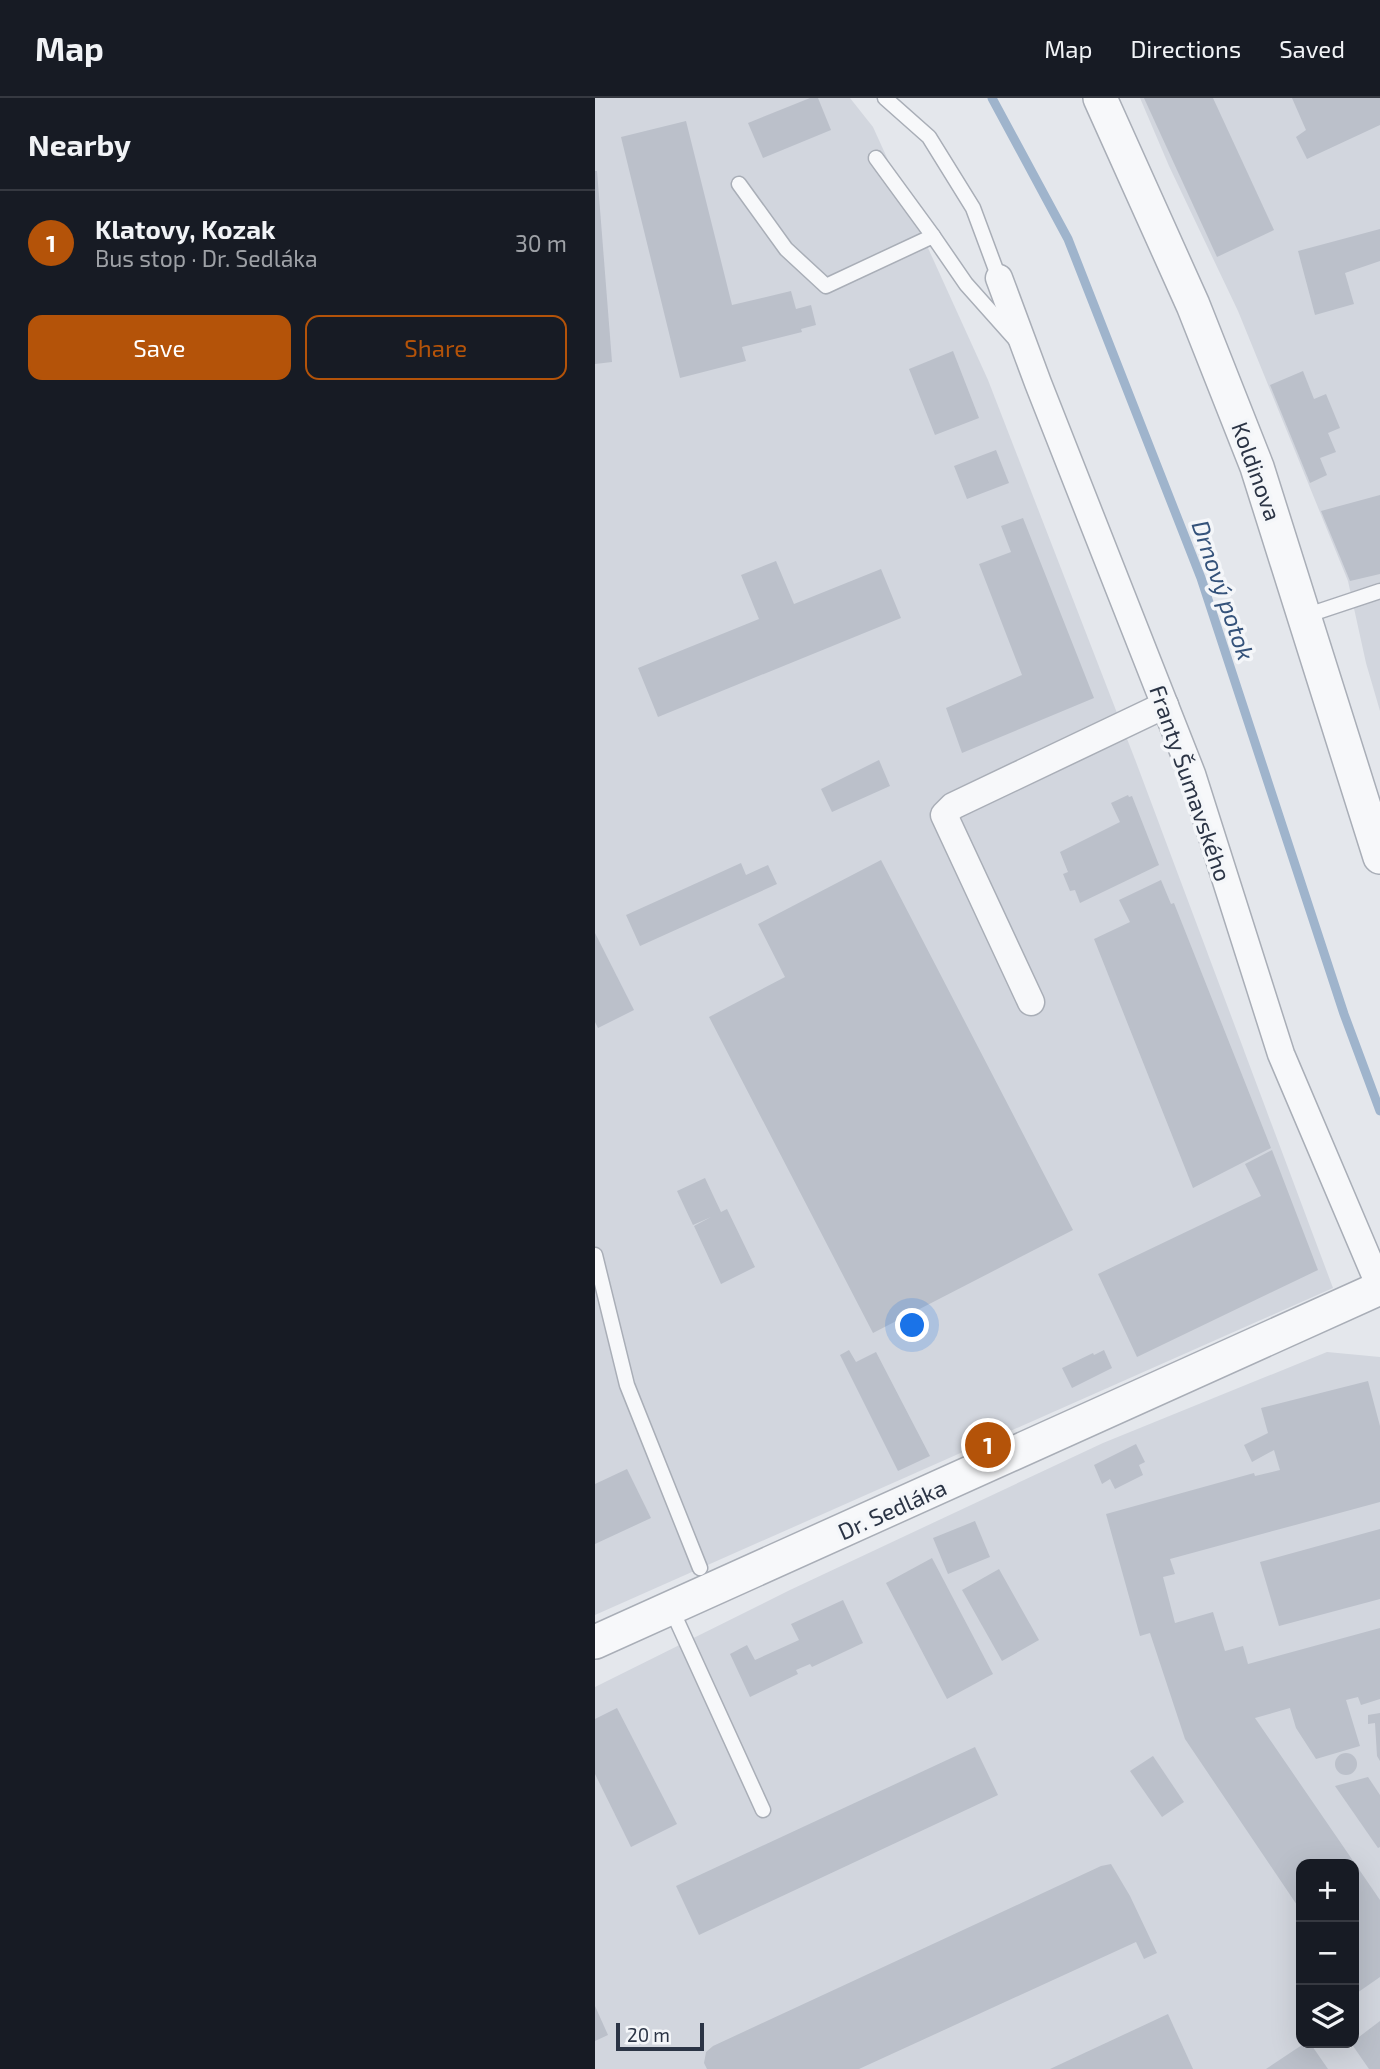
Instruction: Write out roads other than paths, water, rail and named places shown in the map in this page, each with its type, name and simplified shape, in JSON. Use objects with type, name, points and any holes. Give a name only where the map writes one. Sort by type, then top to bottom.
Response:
[{"type":"street","name":"Koldinova","points":[[1100,98],[1193,305],[1261,480],[1380,857]]},
{"type":"street","name":"Franty Šumavského","points":[[999,278],[1192,774],[1281,1054],[1380,1287]]},
{"type":"street","points":[[1031,1003],[944,815],[953,806],[1165,705]]},
{"type":"street","name":"Dr. Sedláka","points":[[595,1642],[1342,1307],[1380,1287]]},
{"type":"lane","points":[[885,98],[929,137],[974,208],[999,278]]},
{"type":"lane","points":[[876,158],[966,284],[1027,354]]},
{"type":"lane","points":[[739,184],[786,249],[826,286],[933,236]]},
{"type":"lane","points":[[1305,616],[1380,591]]},
{"type":"lane","points":[[595,1255],[627,1385],[700,1568]]},
{"type":"lane","points":[[671,1608],[763,1810]]},
{"type":"waterway","name":"Drnový potok","points":[[992,98],[1068,239],[1201,578],[1344,1014],[1380,1111]]},
{"type":"place","name":"Klatovy, Kozak","points":[[988,1445]]}]
